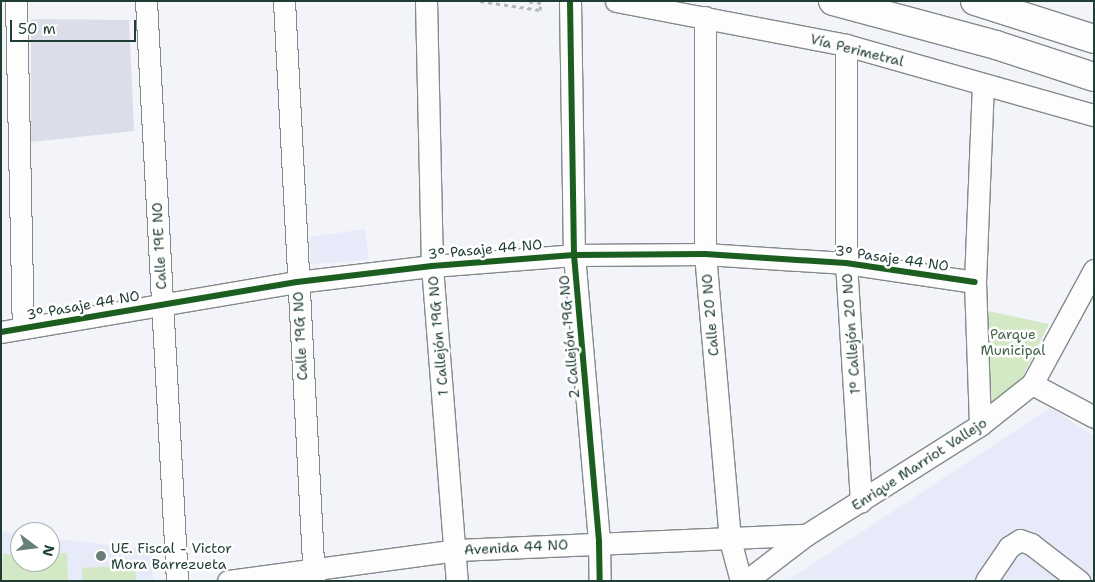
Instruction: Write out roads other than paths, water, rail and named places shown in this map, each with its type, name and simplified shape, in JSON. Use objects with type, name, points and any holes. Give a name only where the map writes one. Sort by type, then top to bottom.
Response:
[{"type":"highway","points":[[833,1],[996,45],[1094,77]]},
{"type":"highway","points":[[975,1],[1094,39]]},
{"type":"street","points":[[16,1],[24,328]]},
{"type":"street","name":"Calle 19E NO","points":[[146,1],[177,581]]},
{"type":"street","name":"Calle 19G NO","points":[[284,1],[313,575]]},
{"type":"street","name":"1 Callejón 19G NO","points":[[426,1],[432,266],[457,550],[457,581]]},
{"type":"street","name":"2 Callejón 19G NO","points":[[570,1],[574,255],[599,542],[600,581]]},
{"type":"street","name":"Vía Perimetral","points":[[616,1],[846,45],[1094,115]]},
{"type":"street","name":"Calle 20 NO","points":[[705,17],[705,254],[730,540],[741,581]]},
{"type":"street","name":"1º Callejón 20 NO","points":[[846,45],[846,263],[861,502]]},
{"type":"street","points":[[980,425],[975,282],[983,84]]},
{"type":"street","name":"3º Pasaje 44 NO","points":[[1,332],[162,303],[297,282],[432,266],[574,255],[705,254],[846,263],[975,282]]},
{"type":"street","points":[[1094,270],[1032,384],[1094,417]]},
{"type":"street","name":"Enrique Marriot Vallejo","points":[[746,581],[806,535],[980,425],[1032,384]]},
{"type":"street","name":"Avenida 44 NO","points":[[228,581],[313,575],[457,550],[599,542],[730,540],[806,535]]},
{"type":"street","points":[[986,581],[1009,547],[1020,540],[1031,544],[1079,581]]},
{"type":"place","name":"UE. Fiscal - Victor Mora Barrezueta","points":[[101,556]]},
{"type":"park label","name":"Parque Municipal","points":[[1013,342]]}]
